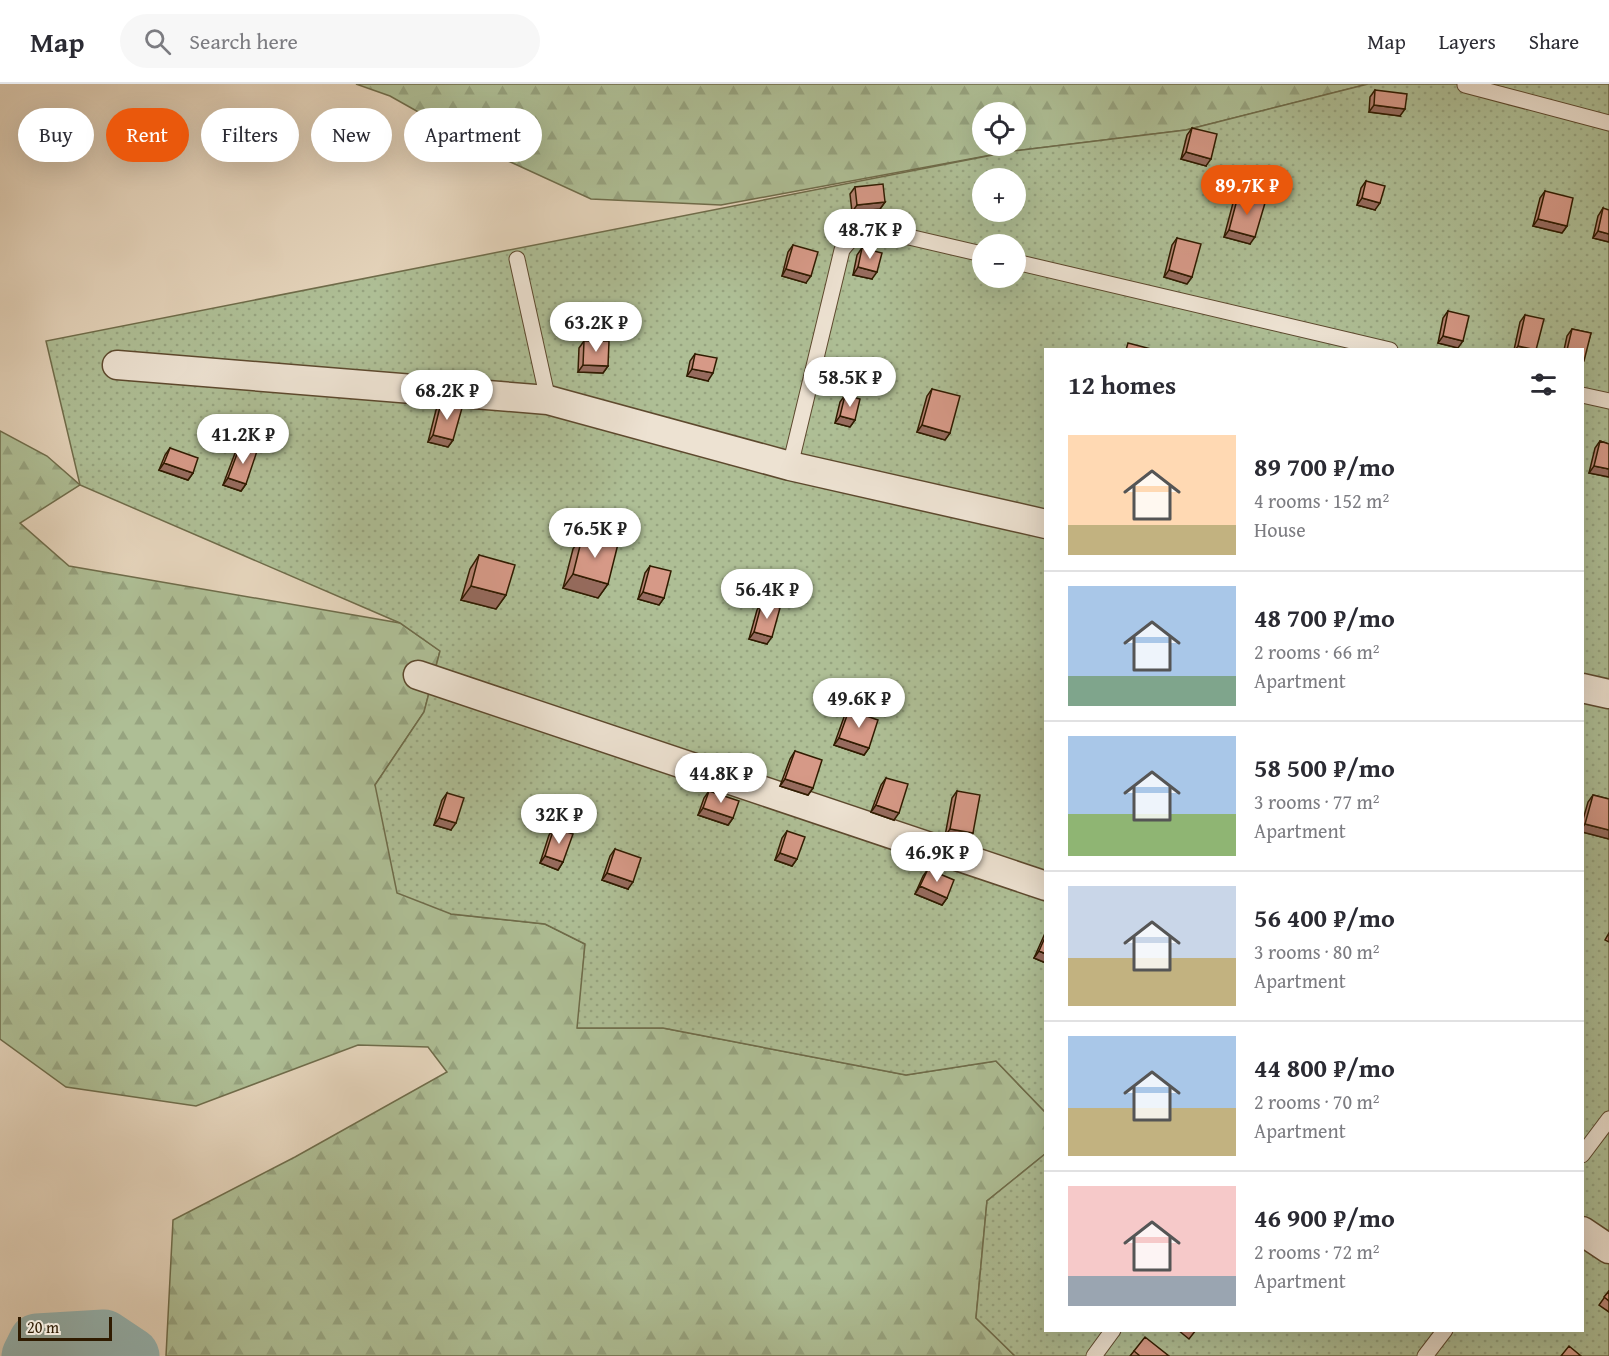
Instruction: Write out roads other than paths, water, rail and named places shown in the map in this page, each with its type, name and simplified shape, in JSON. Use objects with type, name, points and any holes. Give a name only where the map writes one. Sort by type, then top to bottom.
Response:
[{"type":"street","points":[[117,365],[548,400],[790,466],[1044,524]]},
{"type":"street","points":[[418,675],[1044,885]]},
{"type":"street","points":[[1584,688],[1609,694]]},
{"type":"street","points":[[1584,1232],[1609,1249]]},
{"type":"lane","points":[[1465,85],[1609,123]]},
{"type":"lane","points":[[790,466],[842,250],[846,243],[860,233],[879,230],[972,252]]},
{"type":"lane","points":[[517,259],[548,400]]},
{"type":"lane","points":[[1026,264],[1382,348]]},
{"type":"lane","points":[[1584,395],[1609,401]]},
{"type":"lane","points":[[1584,1152],[1609,1119]]},
{"type":"lane","points":[[1094,1356],[1112,1332]]},
{"type":"lane","points":[[1425,1356],[1443,1332]]},
{"type":"waterway","points":[[30,1356],[37,1342],[104,1338],[131,1356]]}]
